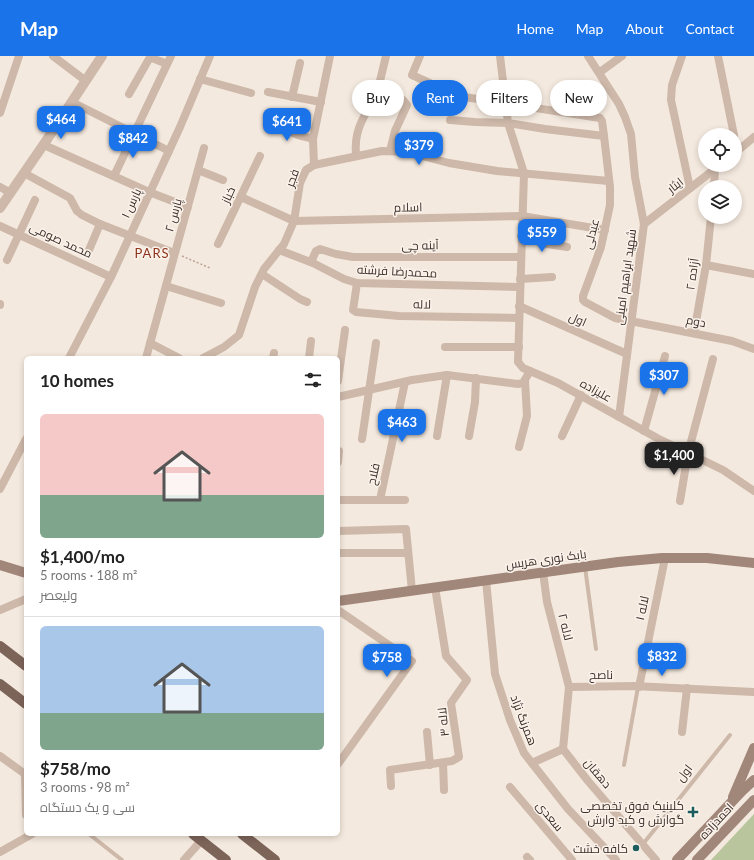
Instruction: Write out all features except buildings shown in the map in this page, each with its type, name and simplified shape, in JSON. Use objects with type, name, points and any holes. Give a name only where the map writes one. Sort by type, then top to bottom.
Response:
[{"type":"main road","name":"بابک نوری هریس","points":[[340,605],[412,591],[585,566],[665,558],[706,558],[754,563]]},
{"type":"main road","points":[[0,565],[24,572]]},
{"type":"main road","points":[[0,646],[24,664]]},
{"type":"main road","points":[[0,684],[24,702]]},
{"type":"main road","name":"احمدزاده","points":[[731,803],[754,748]]},
{"type":"main road","name":"احمدزاده","points":[[677,860],[754,780]]},
{"type":"main road","name":"احمدزاده","points":[[697,860],[754,800]]},
{"type":"main road","points":[[195,836],[226,860]]},
{"type":"main road","points":[[245,836],[275,860]]},
{"type":"street","points":[[0,113],[19,56]]},
{"type":"street","points":[[53,56],[86,81]]},
{"type":"street","points":[[0,208],[44,145],[102,56]]},
{"type":"street","name":"پارس ۱","points":[[70,356],[111,277],[169,151],[210,56]]},
{"type":"street","points":[[314,165],[313,139],[330,56]]},
{"type":"street","points":[[386,56],[379,85],[380,88],[403,100],[407,105],[395,131],[390,151]]},
{"type":"street","points":[[420,56],[412,75],[458,96],[476,99]]},
{"type":"street","points":[[500,56],[502,80]]},
{"type":"street","name":"شهید ابراهیم امینی","points":[[588,56],[600,72],[619,104],[631,134],[635,177],[644,224],[619,417]]},
{"type":"street","points":[[600,72],[622,56]]},
{"type":"street","points":[[682,56],[672,85],[671,100],[690,188]]},
{"type":"street","points":[[718,56],[733,128]]},
{"type":"street","points":[[114,176],[169,60],[149,59],[129,94]]},
{"type":"street","points":[[292,97],[300,63]]},
{"type":"street","points":[[200,79],[250,93]]},
{"type":"street","points":[[268,92],[321,102]]},
{"type":"street","points":[[72,102],[169,151]]},
{"type":"street","name":"عبدلی","points":[[542,109],[600,118],[602,122],[609,181],[610,205],[605,230],[594,269],[583,296],[583,300],[615,318],[632,322]]},
{"type":"street","points":[[356,155],[355,143],[359,122],[363,116]]},
{"type":"street","points":[[507,116],[524,173],[520,257],[518,362],[526,369],[525,380],[527,416],[519,447]]},
{"type":"street","points":[[281,120],[286,130],[313,139]]},
{"type":"street","points":[[450,120],[508,123],[545,130],[604,136]]},
{"type":"street","points":[[742,147],[754,137]]},
{"type":"street","points":[[44,145],[150,192],[188,207]]},
{"type":"street","name":"پارس ۲","points":[[147,356],[204,148]]},
{"type":"street","name":"فجر","points":[[207,356],[224,347],[239,335],[255,287],[262,274],[284,244],[294,221],[300,183],[306,170],[314,165],[382,150],[407,152],[449,163],[497,171],[609,181]]},
{"type":"street","name":"خباز","points":[[218,244],[260,156]]},
{"type":"street","points":[[198,170],[223,180]]},
{"type":"street","name":"ایثار","points":[[644,224],[711,172]]},
{"type":"street","points":[[24,174],[70,198],[79,213],[100,224],[174,253]]},
{"type":"street","points":[[0,187],[11,193]]},
{"type":"street","points":[[241,197],[294,221]]},
{"type":"street","points":[[7,260],[35,200]]},
{"type":"street","name":"اسلام","points":[[294,221],[522,216],[605,230]]},
{"type":"street","points":[[89,250],[100,224]]},
{"type":"street","name":"آزاده ۲","points":[[694,333],[706,265],[710,224]]},
{"type":"street","name":"محمد صومی","points":[[0,226],[111,277]]},
{"type":"street","points":[[521,236],[567,247]]},
{"type":"street","name":"آینه چی","points":[[311,262],[316,251],[320,249],[353,257],[520,257]]},
{"type":"street","name":"محمدرضا فرشته","points":[[279,250],[311,262],[357,283],[520,283],[552,277]]},
{"type":"street","points":[[706,265],[754,274]]},
{"type":"street","points":[[262,274],[307,302]]},
{"type":"street","name":"لاله","points":[[357,283],[353,310],[356,312],[399,316],[519,318]]},
{"type":"street","points":[[166,286],[222,303]]},
{"type":"street","name":"اول","points":[[519,306],[627,354]]},
{"type":"street","name":"دوم","points":[[632,322],[732,341],[754,349]]},
{"type":"street","points":[[340,366],[345,330]]},
{"type":"street","points":[[309,356],[311,341]]},
{"type":"street","points":[[150,343],[175,356]]},
{"type":"street","points":[[362,439],[376,343]]},
{"type":"street","points":[[445,347],[518,347]]},
{"type":"street","points":[[644,431],[665,356]]},
{"type":"street","points":[[680,502],[688,453],[713,359]]},
{"type":"street","name":"علیزاده","points":[[526,369],[558,383],[644,431],[723,470],[754,491]]},
{"type":"street","points":[[340,398],[405,382],[447,375],[518,384],[523,383],[525,380]]},
{"type":"street","points":[[438,436],[447,375]]},
{"type":"street","points":[[469,436],[475,402],[476,378]]},
{"type":"street","name":"فلاح","points":[[380,500],[405,382]]},
{"type":"street","points":[[562,436],[581,395]]},
{"type":"street","points":[[0,489],[24,444]]},
{"type":"street","points":[[340,500],[405,500]]},
{"type":"street","points":[[340,531],[406,529],[412,591]]},
{"type":"street","points":[[340,553],[408,553]]},
{"type":"street","name":"لاله ۱","points":[[638,687],[665,558]]},
{"type":"street","name":"لاله ۲","points":[[543,572],[547,602],[569,687]]},
{"type":"street","name":"همرنگ نژاد","points":[[486,580],[495,674],[510,720],[524,753],[568,808],[616,860]]},
{"type":"street","name":"لاله ۳","points":[[391,786],[390,770],[452,762],[459,757],[451,703],[467,680],[446,656],[436,588]]},
{"type":"street","points":[[0,610],[24,600]]},
{"type":"street","points":[[340,606],[412,661],[340,761]]},
{"type":"street","points":[[532,763],[563,749],[569,687]]},
{"type":"street","name":"ناصح","points":[[569,687],[686,688],[754,692]]},
{"type":"street","points":[[682,732],[686,688]]},
{"type":"street","points":[[427,732],[430,764]]},
{"type":"street","name":"دهقان","points":[[563,749],[656,860]]},
{"type":"street","points":[[0,756],[24,773]]},
{"type":"street","points":[[443,763],[444,790]]},
{"type":"street","name":"سعدی","points":[[510,787],[572,860]]},
{"type":"street","points":[[0,852],[26,836]]},
{"type":"street","points":[[184,860],[201,841]]},
{"type":"lane","points":[[585,566],[596,649]]},
{"type":"lane","points":[[624,765],[638,687]]},
{"type":"lane","name":"اول","points":[[643,845],[730,735]]},
{"type":"lane","points":[[92,836],[122,860]]},
{"type":"path","points":[[174,253],[210,268]]},
{"type":"green space","points":[[754,814],[754,860],[711,860]]},
{"type":"place","name":"کلینیک فوق تخصصی گوارش و کبد وارش","points":[[693,812]]},
{"type":"place","name":"کافه خشت","points":[[636,848]]},
{"type":"district","name":"PARS","points":[[152,253]]}]
